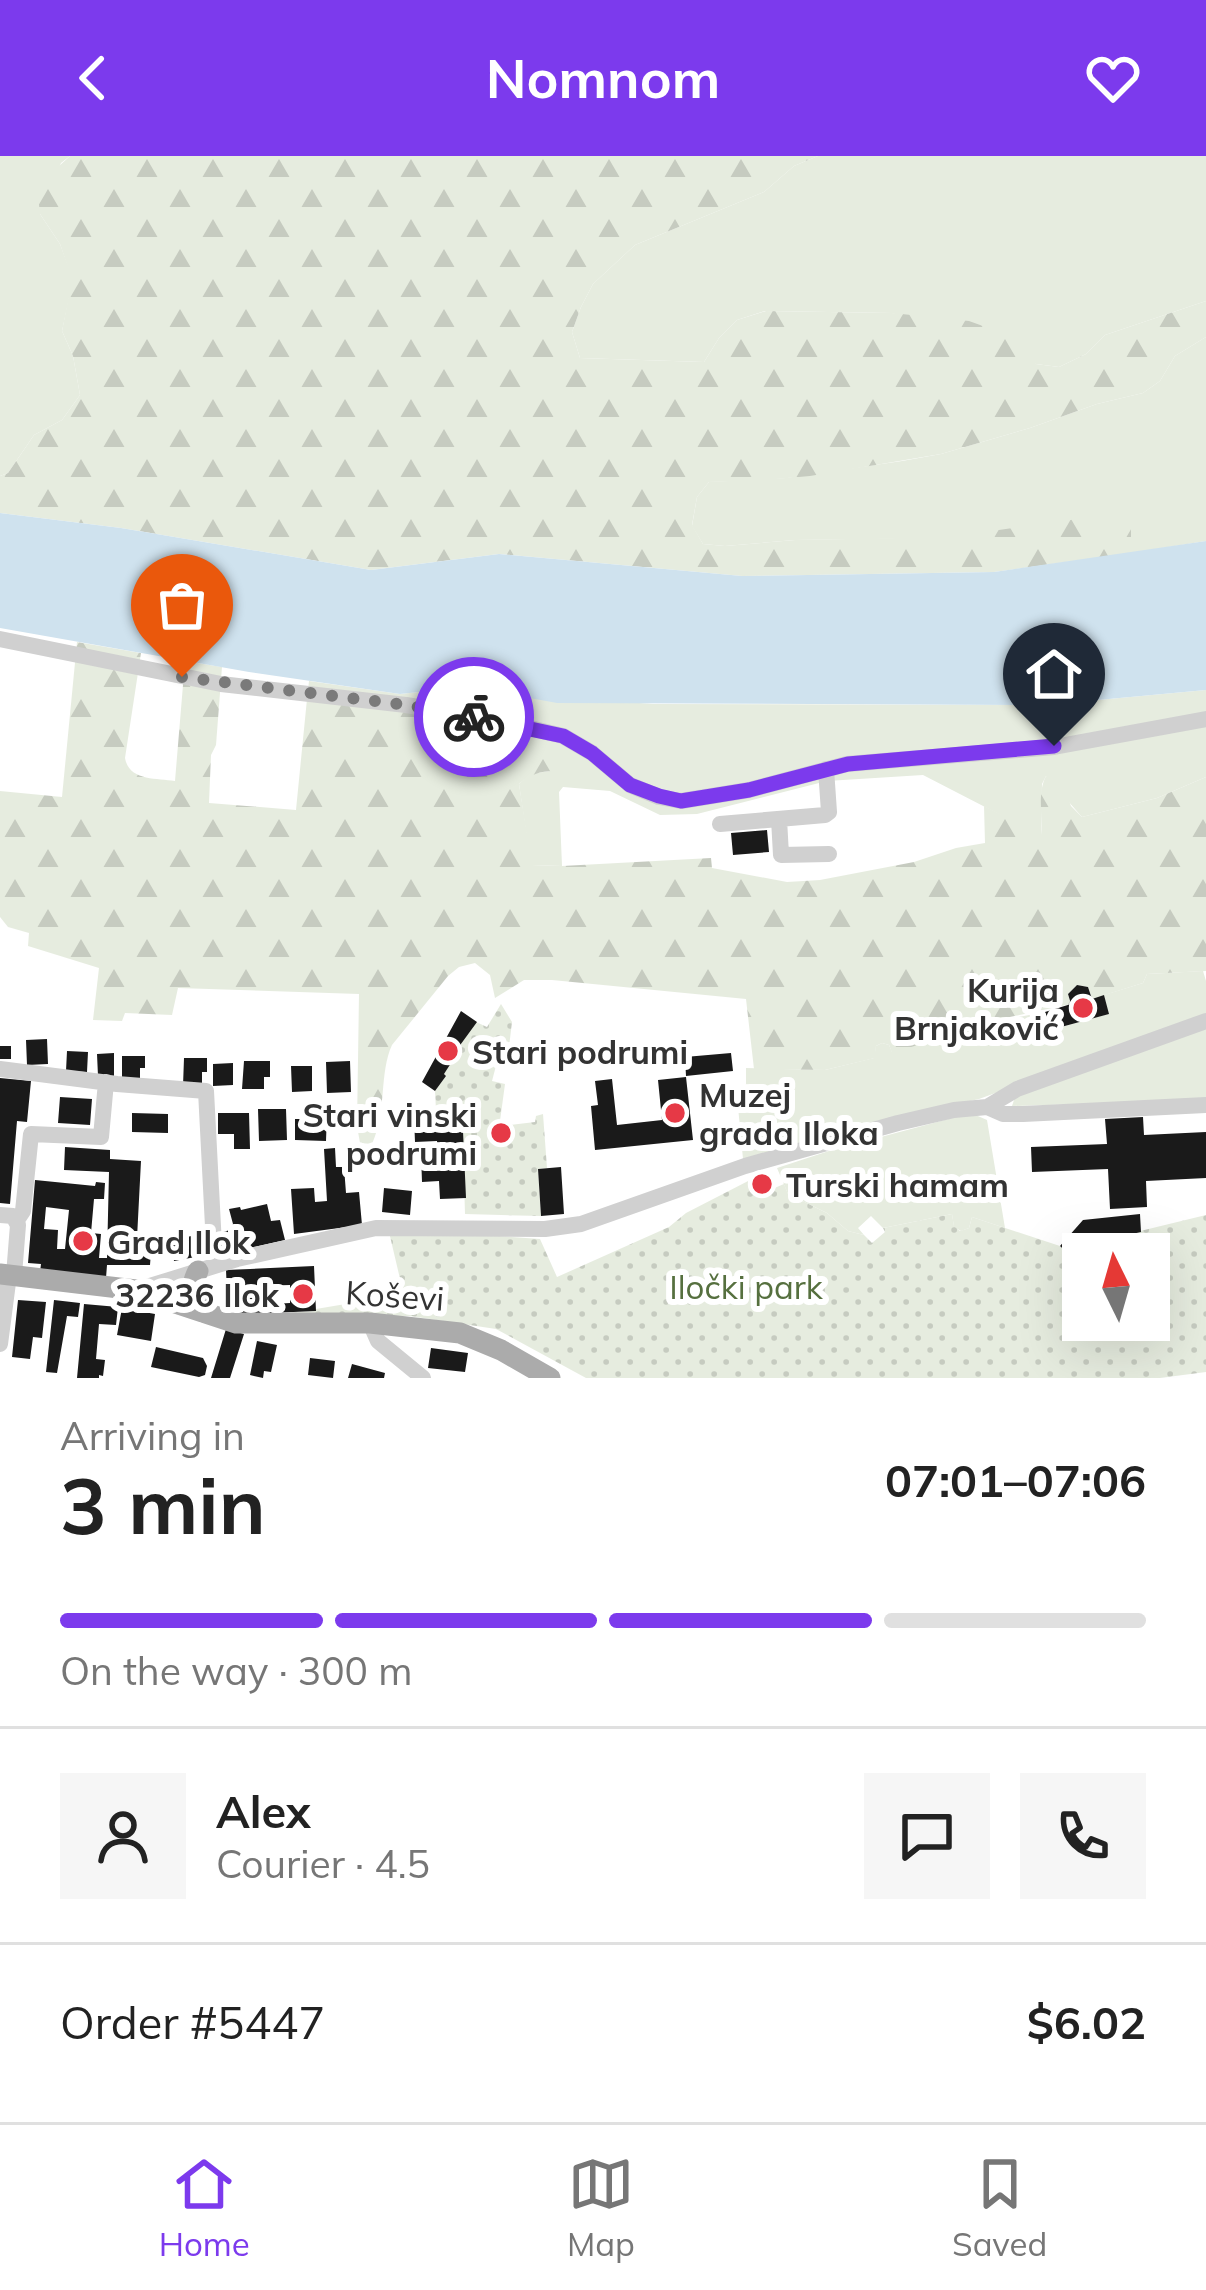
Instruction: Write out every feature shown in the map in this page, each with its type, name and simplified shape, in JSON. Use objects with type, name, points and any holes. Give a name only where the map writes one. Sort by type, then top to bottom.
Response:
[{"type":"main road","points":[[206,1268],[193,1293],[195,1302],[214,1316]]},
{"type":"main road","name":"Koševi","points":[[8,1275],[136,1290],[250,1324],[370,1323],[460,1333],[550,1378]]},
{"type":"street","points":[[0,639],[201,680],[406,705],[563,736],[630,785],[681,801],[871,760],[1054,746],[1206,719]]},
{"type":"street","points":[[720,824],[825,815],[829,812],[826,769]]},
{"type":"street","points":[[779,819],[782,855],[829,854]]},
{"type":"street","points":[[136,1290],[206,1268],[376,1228],[545,1229],[581,1224],[745,1166],[898,1123],[987,1107],[1017,1089],[1206,1021]]},
{"type":"street","points":[[0,1069],[206,1091],[206,1268]]},
{"type":"street","points":[[0,1344],[8,1275],[8,1218],[23,1210],[31,1134],[101,1137],[106,1082]]},
{"type":"street","points":[[987,1107],[1003,1114],[1023,1114],[1206,1105]]},
{"type":"street","points":[[370,1323],[378,1341],[423,1378]]},
{"type":"green space","points":[[0,156],[70,156],[61,163],[40,214],[60,244],[73,279],[62,331],[73,356],[80,395],[62,420],[34,435],[8,473],[0,476]]},
{"type":"green space","points":[[70,156],[818,156],[794,166],[764,192],[635,245],[593,284],[581,307],[572,332],[580,358],[704,362],[737,320],[766,311],[892,313],[969,321],[1008,335],[1036,364],[1059,367],[1086,354],[1105,335],[1206,301],[1206,337],[1175,356],[1160,381],[1143,393],[941,454],[810,476],[709,482],[697,497],[692,525],[703,544],[725,546],[950,537],[1112,514],[1131,521],[1131,553],[994,572],[742,576],[499,554],[371,570],[0,513],[0,476],[8,473],[34,435],[62,420],[80,395],[73,356],[62,331],[72,279],[60,244],[40,214],[37,186]]},
{"type":"green space","points":[[818,156],[1206,156],[1206,301],[1105,335],[1086,354],[1059,367],[1036,364],[892,313],[765,311],[737,320],[704,362],[580,358],[572,332],[581,307],[593,284],[635,245],[764,192],[794,166]]},
{"type":"green space","points":[[1206,337],[1206,541],[1131,553],[1131,521],[950,538],[725,546],[703,544],[692,526],[697,497],[709,482],[786,478],[941,454],[1143,393],[1160,381],[1175,356]]},
{"type":"green space","points":[[77,642],[141,653],[125,758],[132,771],[152,778],[175,781],[185,661],[222,667],[209,803],[296,810],[307,699],[479,722],[579,750],[579,765],[572,773],[544,772],[519,784],[532,865],[711,858],[712,868],[787,882],[820,880],[985,843],[984,806],[1041,835],[1046,776],[1063,784],[1071,806],[1082,817],[1157,798],[1206,777],[1206,971],[1147,974],[1143,983],[1092,999],[1088,987],[1077,985],[1068,994],[1071,1004],[944,1031],[940,1038],[892,1053],[882,1043],[876,1046],[875,1058],[825,1070],[754,1069],[746,999],[552,980],[524,980],[495,998],[490,975],[475,963],[448,976],[392,1045],[377,1131],[372,1144],[360,1143],[359,994],[178,988],[172,1015],[125,1013],[122,1021],[93,1020],[99,968],[28,946],[29,933],[8,927],[0,917],[0,791],[62,797]]},
{"type":"green space","points":[[309,681],[400,694],[448,689],[653,704],[1044,705],[1206,690],[1206,777],[1157,798],[1082,817],[1046,776],[1041,836],[923,775],[827,781],[697,814],[660,815],[610,791],[563,787],[559,792],[562,866],[531,865],[519,784],[530,774],[557,770],[307,699]]},
{"type":"green space","points":[[1203,971],[1206,1016],[979,1099],[743,1159],[736,1086],[746,1084],[746,1068],[825,1070],[874,1058],[876,1046],[882,1043],[892,1052],[944,1031],[1045,1012],[1051,1030],[1108,1014],[1104,995],[1143,983],[1147,974]]},
{"type":"green space","points":[[501,1004],[512,1022],[507,1064],[497,1062],[492,1081],[505,1084],[500,1121],[510,1125],[535,1122],[543,1114],[547,1168],[538,1169],[541,1216],[465,1214],[462,1110],[436,1110],[435,1091],[458,1048],[476,1022],[487,1027]]},
{"type":"green space","points":[[1206,1025],[1206,1100],[1012,1106],[1016,1094]]},
{"type":"green space","points":[[971,1113],[987,1120],[1005,1228],[972,1217],[969,1228],[961,1231],[954,1227],[952,1214],[883,1228],[871,1216],[858,1228],[864,1235],[848,1231],[827,1213],[788,1194],[777,1168],[832,1150]]},
{"type":"green space","name":"Iločki park","points":[[752,1179],[758,1195],[784,1184],[788,1194],[872,1243],[885,1232],[883,1228],[952,1214],[960,1231],[969,1228],[972,1217],[1062,1248],[1062,1341],[1170,1341],[1170,1233],[1132,1233],[1206,1215],[1206,1372],[1160,1378],[586,1378],[496,1329],[410,1316],[272,1314],[399,1295],[401,1283],[389,1232],[400,1229],[540,1239],[557,1277],[669,1227],[686,1213]]},
{"type":"water","points":[[0,513],[371,570],[499,554],[742,576],[994,572],[1206,541],[1206,690],[1044,705],[557,703],[492,691],[400,694],[249,672],[0,628]]},
{"type":"building","points":[[767,830],[769,852],[733,855],[731,833]]},
{"type":"building","name":"Kurija Brnjaković","points":[[1077,985],[1088,987],[1092,999],[1104,995],[1109,1014],[1050,1030],[1045,1012],[1071,1004],[1068,994]]},
{"type":"building","name":"Stari podrumi","points":[[461,1011],[477,1022],[435,1091],[422,1082]]},
{"type":"building","points":[[47,1039],[48,1064],[27,1065],[26,1040]]},
{"type":"building","points":[[0,1046],[11,1046],[11,1059],[0,1059]]},
{"type":"building","points":[[67,1051],[88,1052],[87,1072],[66,1071]]},
{"type":"building","points":[[114,1053],[114,1076],[98,1076],[97,1054]]},
{"type":"building","points":[[731,1053],[733,1071],[686,1076],[685,1057]]},
{"type":"building","points":[[122,1056],[145,1056],[140,1081],[122,1081]]},
{"type":"building","points":[[184,1058],[207,1058],[202,1085],[183,1086]]},
{"type":"building","points":[[244,1061],[270,1061],[264,1089],[242,1089]]},
{"type":"building","points":[[350,1061],[351,1092],[327,1093],[326,1062]]},
{"type":"building","points":[[233,1063],[233,1085],[213,1086],[213,1064]]},
{"type":"building","points":[[291,1066],[312,1066],[312,1091],[292,1092]]},
{"type":"building","name":"Muzej grada Iloka","points":[[686,1077],[693,1140],[595,1150],[591,1106],[598,1105],[595,1081],[612,1079],[617,1125],[662,1120],[658,1080]]},
{"type":"building","points":[[0,1078],[31,1081],[27,1122],[17,1121],[10,1204],[0,1203]]},
{"type":"building","points":[[60,1097],[92,1099],[90,1125],[58,1123]]},
{"type":"building","points":[[433,1107],[433,1112],[462,1109],[466,1198],[440,1199],[439,1181],[422,1182],[421,1154],[438,1153],[437,1141],[415,1142],[414,1117],[423,1116],[423,1108]]},
{"type":"building","points":[[258,1109],[286,1109],[287,1140],[259,1141]]},
{"type":"building","points":[[310,1112],[327,1112],[326,1141],[295,1140],[295,1119],[310,1119]]},
{"type":"building","points":[[132,1113],[168,1114],[168,1133],[132,1132]]},
{"type":"building","points":[[218,1113],[249,1113],[250,1149],[234,1149],[234,1134],[218,1134]]},
{"type":"building","points":[[1143,1117],[1144,1135],[1206,1132],[1206,1178],[1146,1181],[1147,1207],[1110,1209],[1108,1169],[1032,1172],[1031,1147],[1107,1144],[1105,1119]]},
{"type":"building","points":[[65,1147],[110,1150],[110,1159],[141,1161],[137,1238],[152,1239],[150,1265],[107,1265],[106,1278],[40,1272],[41,1264],[28,1263],[35,1180],[105,1183],[104,1199],[94,1199],[91,1233],[101,1234],[99,1258],[107,1258],[109,1172],[64,1170]],"holes":[[[46,1207],[69,1210],[65,1249],[57,1249],[58,1230],[44,1229]]]},
{"type":"building","points":[[335,1148],[336,1167],[344,1167],[346,1193],[359,1192],[362,1225],[294,1234],[291,1189],[314,1188],[315,1202],[327,1201],[324,1149]]},
{"type":"building","points":[[561,1167],[564,1214],[541,1216],[538,1169]]},
{"type":"building","name":"Turski hamam","points":[[767,1173],[772,1189],[757,1195],[752,1179]]},
{"type":"building","points":[[384,1188],[412,1191],[410,1215],[382,1212]]},
{"type":"building","points":[[267,1204],[271,1221],[280,1220],[285,1240],[228,1253],[223,1232],[233,1224],[229,1209]]},
{"type":"building","points":[[1140,1214],[1141,1232],[1072,1233],[1083,1220]]},
{"type":"building","points":[[202,1234],[206,1255],[174,1261],[171,1240]]},
{"type":"building","points":[[314,1266],[316,1311],[228,1315],[226,1270]],"holes":[[[290,1285],[290,1303],[255,1305],[254,1286]]]},
{"type":"building","points":[[18,1300],[46,1302],[42,1338],[33,1337],[30,1359],[12,1357]]},
{"type":"building","points":[[54,1300],[80,1303],[78,1317],[67,1316],[57,1373],[46,1372]]},
{"type":"building","points":[[84,1304],[118,1307],[116,1325],[99,1324],[96,1359],[105,1360],[99,1378],[77,1378]]},
{"type":"building","points":[[122,1308],[155,1314],[151,1341],[117,1335]]},
{"type":"building","points":[[226,1329],[244,1334],[230,1378],[211,1378]]},
{"type":"building","points":[[257,1341],[277,1345],[271,1372],[264,1371],[263,1378],[250,1375]]},
{"type":"building","points":[[156,1347],[203,1358],[205,1375],[151,1367]]},
{"type":"building","points":[[431,1348],[468,1353],[465,1372],[428,1368]]},
{"type":"building","points":[[310,1358],[335,1361],[333,1378],[308,1375]]},
{"type":"building","points":[[352,1364],[385,1373],[384,1378],[348,1378]]},
{"type":"way so far","points":[[182,677],[474,717]]},
{"type":"place","name":"Kurija Brnjaković","points":[[1083,1008]]},
{"type":"place","name":"Stari podrumi","points":[[448,1051]]},
{"type":"place","name":"Muzej grada Iloka","points":[[675,1113]]},
{"type":"place","name":"Stari vinski podrumi","points":[[501,1133]]},
{"type":"place","name":"Turski hamam","points":[[762,1184]]},
{"type":"place","name":"Grad Ilok","points":[[83,1241]]},
{"type":"place","name":"32236 Ilok","points":[[303,1294]]},
{"type":"route","points":[[474,717],[563,736],[630,785],[681,801],[871,760],[1054,746]]}]
